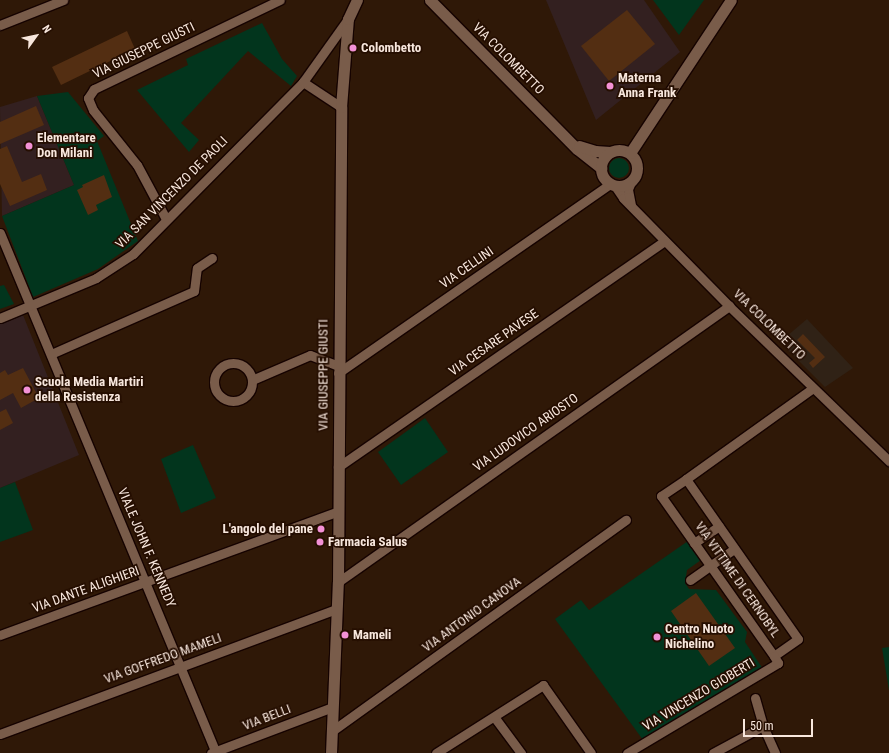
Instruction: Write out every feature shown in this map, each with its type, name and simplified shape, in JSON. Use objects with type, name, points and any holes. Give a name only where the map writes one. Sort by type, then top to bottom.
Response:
[{"type":"street","points":[[0,25],[62,0]]},
{"type":"street","name":"VIA GIUSEPPE GIUSTI","points":[[166,219],[137,165],[93,110],[88,98],[94,89],[280,0]]},
{"type":"street","name":"VIA GIUSEPPE GIUSTI","points":[[331,753],[338,582],[338,369],[341,107],[348,19],[358,0]]},
{"type":"street","name":"VIA COLOMBETTO","points":[[430,0],[566,138],[601,168],[603,177],[613,185],[631,206],[729,306],[889,461]]},
{"type":"street","points":[[631,206],[628,188],[638,170],[636,160],[630,153],[731,0]]},
{"type":"street","name":"VIA SAN VINCENZO DE PAOLI","points":[[0,318],[31,307],[96,278],[127,258],[303,82],[348,19]]},
{"type":"street","points":[[303,82],[341,107]]},
{"type":"street","name":"VIA COLOMBETTO","points":[[566,138],[586,149],[610,152],[623,150],[630,153]]},
{"type":"street","points":[[601,168],[604,157],[610,152]]},
{"type":"street","points":[[613,185],[631,182]]},
{"type":"street","name":"VIA CELLINI","points":[[338,369],[613,185]]},
{"type":"street","name":"VIALE JOHN F. KENNEDY","points":[[0,233],[181,666],[214,752]]},
{"type":"street","name":"VIA CESARE PAVESE","points":[[338,467],[664,240]]},
{"type":"street","points":[[51,354],[194,291],[197,268],[212,258]]},
{"type":"street","name":"VIA LUDOVICO ARIOSTO","points":[[338,582],[729,306]]},
{"type":"street","points":[[252,380],[310,355],[338,369]]},
{"type":"street","points":[[230,362],[244,366],[252,380],[250,391],[243,398],[235,401],[221,397],[214,386],[217,370],[230,362]]},
{"type":"street","name":"VIA VITTIME DI CERNOBYL","points":[[686,479],[798,639],[774,656],[662,496],[813,388]]},
{"type":"street","name":"VIA DANTE ALIGHIERI","points":[[0,635],[338,511]]},
{"type":"street","name":"VIA ANTONIO CANOVA","points":[[332,731],[626,520]]},
{"type":"street","points":[[694,543],[719,526]]},
{"type":"street","points":[[690,580],[734,549]]},
{"type":"street","name":"VIA GOFFREDO MAMELI","points":[[0,734],[336,609]]},
{"type":"street","name":"VIA VINCENZO GIOBERTI","points":[[627,753],[778,663],[774,656]]},
{"type":"street","points":[[436,753],[495,718],[543,685],[591,753]]},
{"type":"street","points":[[755,698],[763,726],[775,753]]},
{"type":"street","name":"VIA BELLI","points":[[214,752],[333,707]]},
{"type":"street","points":[[495,718],[521,753]]},
{"type":"street","points":[[713,753],[763,726]]},
{"type":"shaded area","name":"Materna Anna Frank","points":[[546,0],[644,0],[680,52],[596,120]]},
{"type":"shaded area","name":"Elementare Don Milani","points":[[37,96],[74,185],[2,216],[0,107]]},
{"type":"shaded area","name":"Scuola Media Martiri della Resistenza","points":[[23,315],[79,455],[0,488],[0,324]]},
{"type":"shaded area","points":[[807,319],[853,368],[825,387],[780,342]]},
{"type":"green space","points":[[653,0],[704,0],[679,35]]},
{"type":"green space","points":[[262,23],[282,59],[297,76],[291,86],[248,51],[181,123],[199,140],[189,152],[137,90],[188,65],[186,59]]},
{"type":"green space","points":[[68,92],[104,136],[97,141],[138,241],[98,269],[33,297],[2,216],[74,185],[37,96]]},
{"type":"green space","points":[[619,158],[626,161],[629,168],[626,175],[619,178],[612,175],[609,168],[612,161]]},
{"type":"green space","points":[[4,285],[14,304],[0,309],[0,286]]},
{"type":"green space","points":[[425,418],[448,452],[401,485],[378,452]]},
{"type":"green space","points":[[193,445],[216,498],[181,513],[161,459]]},
{"type":"green space","points":[[15,482],[33,530],[0,542],[0,488]]},
{"type":"green space","name":"Centro Nuoto Nichelino","points":[[688,541],[701,560],[687,570],[685,583],[689,589],[716,590],[747,632],[745,642],[763,669],[643,740],[555,619],[581,600],[589,610]]},
{"type":"green space","points":[[889,647],[889,690],[882,648]]},
{"type":"building","points":[[627,10],[655,44],[609,81],[581,46]]},
{"type":"building","points":[[127,31],[135,49],[61,85],[52,67]]},
{"type":"building","points":[[36,106],[44,125],[0,144],[0,122]]},
{"type":"building","points":[[7,146],[22,182],[41,174],[47,190],[10,206],[0,184],[0,149]]},
{"type":"building","points":[[104,175],[112,197],[96,205],[98,210],[88,215],[77,190],[83,187],[82,185]]},
{"type":"building","points":[[803,334],[825,357],[813,368],[809,363],[815,358],[797,340]]},
{"type":"building","points":[[23,368],[39,398],[21,408],[13,393],[0,400],[0,373],[5,370],[8,375]]},
{"type":"building","points":[[6,409],[13,423],[0,430],[0,412]]},
{"type":"building","name":"Centro Nuoto Nichelino","points":[[696,593],[735,648],[709,666],[671,611]]},
{"type":"place","name":"Colombetto","points":[[353,48]]},
{"type":"place","name":"Materna Anna Frank","points":[[610,86]]},
{"type":"place","name":"Elementare Don Milani","points":[[29,146]]},
{"type":"place","name":"Scuola Media Martiri della Resistenza","points":[[27,390]]},
{"type":"place","name":"L'angolo del pane","points":[[321,529]]},
{"type":"place","name":"Farmacia Salus","points":[[320,542]]},
{"type":"place","name":"Mameli","points":[[345,635]]},
{"type":"place","name":"Centro Nuoto Nichelino","points":[[657,637]]}]
